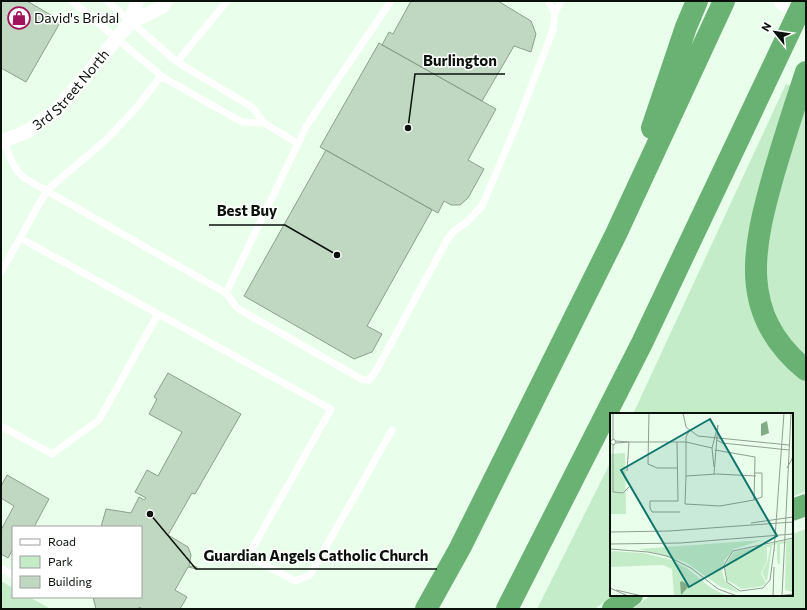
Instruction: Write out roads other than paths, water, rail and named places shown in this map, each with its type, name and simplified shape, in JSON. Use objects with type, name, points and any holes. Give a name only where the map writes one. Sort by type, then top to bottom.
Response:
[{"type":"highway","points":[[616,234],[686,27],[697,1]]},
{"type":"highway","points":[[426,609],[460,548],[616,234],[724,1]]},
{"type":"highway","points":[[507,609],[619,390],[804,1]]},
{"type":"highway","points":[[806,72],[765,206],[756,246],[755,272],[759,299],[768,323],[785,349],[806,370]]},
{"type":"highway","points":[[793,510],[806,505]]},
{"type":"highway","points":[[613,609],[631,596]]},
{"type":"main road","points":[[784,1],[806,15]]},
{"type":"street","name":"3rd Street North","points":[[130,23],[137,1]]},
{"type":"street","name":"3rd Street North","points":[[2,142],[28,131],[57,110],[130,23],[162,6],[166,1]]},
{"type":"lane","points":[[72,1],[161,76],[242,122],[264,123]]},
{"type":"lane","points":[[107,1],[130,23],[177,62],[252,107],[264,123],[297,143]]},
{"type":"lane","points":[[177,62],[227,1]]},
{"type":"lane","points":[[226,293],[297,143],[310,120],[391,1]]},
{"type":"lane","points":[[548,1],[555,13]]},
{"type":"lane","points":[[2,142],[19,174],[226,293],[237,308],[363,380],[369,380],[376,371],[447,240],[454,231],[467,222],[482,206],[525,104],[552,30],[555,13],[561,1]]},
{"type":"lane","points":[[1,272],[47,190],[106,140],[137,107],[161,76]]},
{"type":"lane","points":[[20,238],[331,409],[248,556],[282,575],[295,581],[310,575],[392,430]]},
{"type":"lane","points":[[1,426],[52,454],[99,420],[158,314]]},
{"type":"lane","points":[[1,568],[12,575]]},
{"type":"place","name":"David's Bridal","points":[[19,18]]},
{"type":"place","name":"Burlington","points":[[408,128]]},
{"type":"place","name":"Best Buy","points":[[337,255]]},
{"type":"place","name":"Guardian Angels Catholic Church","points":[[150,514]]}]
